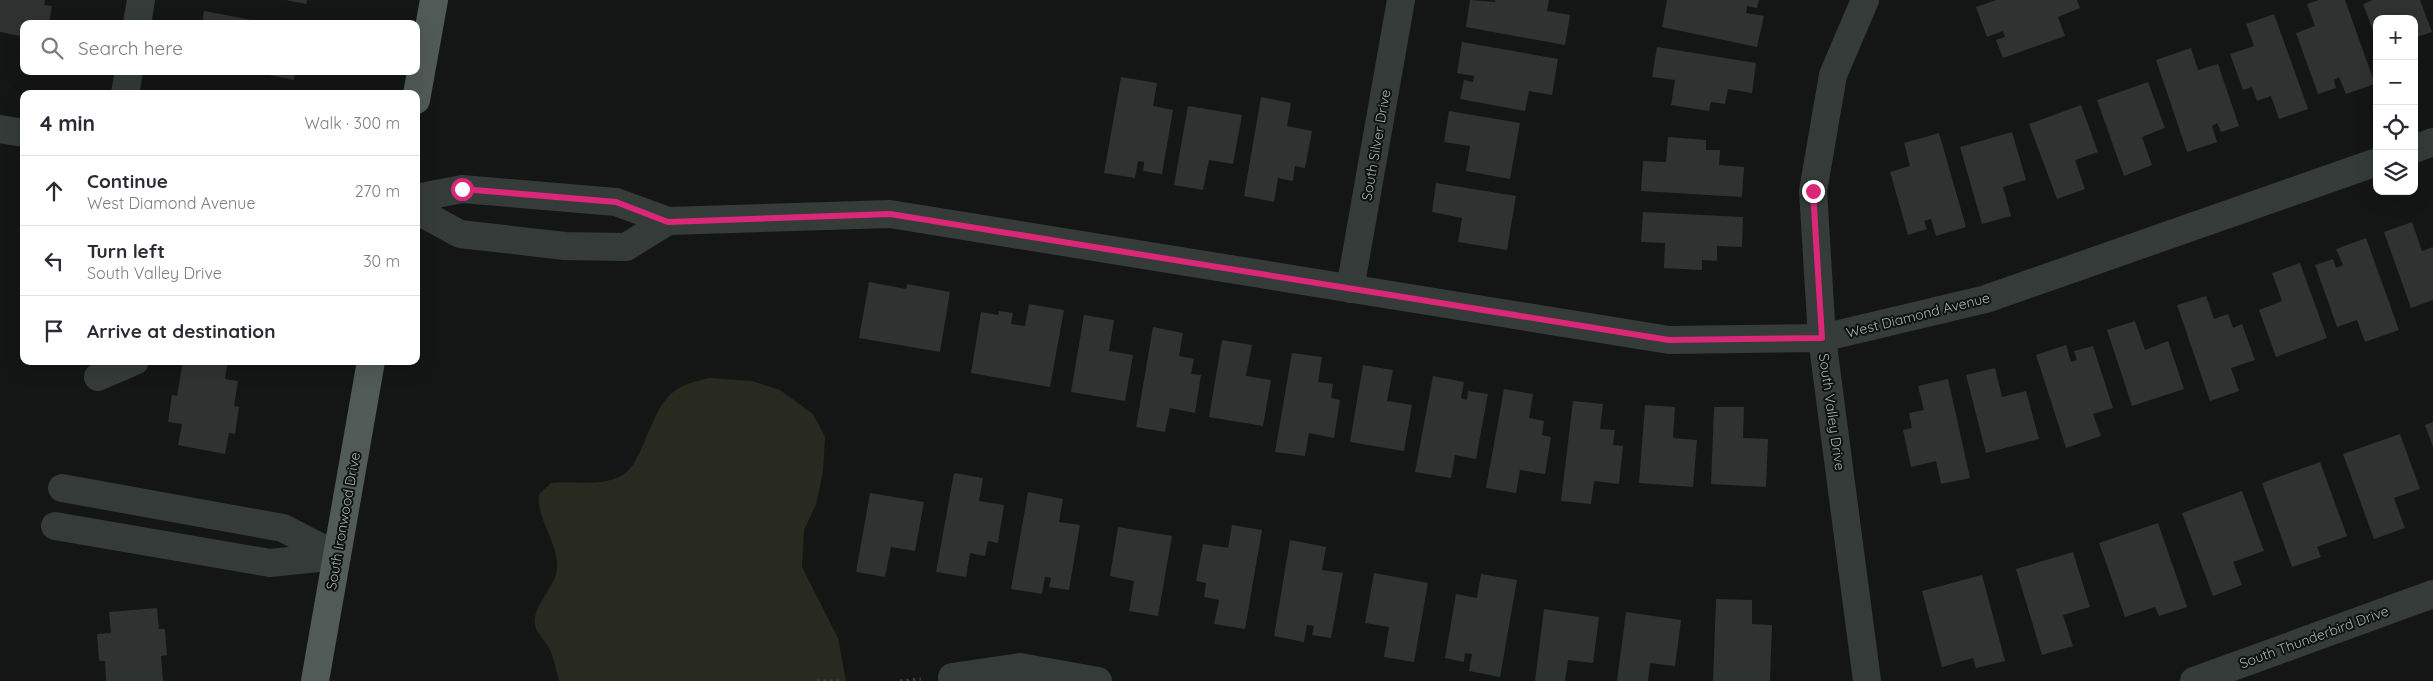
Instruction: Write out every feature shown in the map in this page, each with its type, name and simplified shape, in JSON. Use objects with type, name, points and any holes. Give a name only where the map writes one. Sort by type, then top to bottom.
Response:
[{"type":"main road","points":[[418,90],[434,0]]},
{"type":"main road","name":"South Ironwood Drive","points":[[315,681],[370,365]]},
{"type":"street","points":[[138,20],[141,0]]},
{"type":"street","name":"South Silver Drive","points":[[1350,289],[1401,0]]},
{"type":"street","name":"South Valley Drive","points":[[1865,0],[1833,74],[1813,191],[1822,338],[1867,681]]},
{"type":"street","points":[[126,90],[128,75]]},
{"type":"street","points":[[0,129],[20,132]]},
{"type":"street","points":[[2418,148],[2433,142]]},
{"type":"street","name":"West Diamond Avenue","points":[[420,197],[462,189],[616,202],[668,222],[890,214],[1669,340],[1822,338],[1986,299],[2373,163]]},
{"type":"street","name":"West Diamond Avenue","points":[[420,212],[460,234],[565,246],[626,247],[668,222]]},
{"type":"street","points":[[98,377],[126,365]]},
{"type":"street","points":[[62,488],[283,528],[337,556]]},
{"type":"street","points":[[55,526],[270,563],[337,556]]},
{"type":"street","name":"South Thunderbird Drive","points":[[2194,681],[2433,594]]},
{"type":"street","points":[[952,677],[1020,667],[1098,681]]},
{"type":"path","points":[[818,681],[842,681]]},
{"type":"shaded area","points":[[709,378],[752,381],[780,390],[813,414],[825,437],[823,472],[816,505],[804,530],[802,567],[838,638],[846,681],[559,681],[551,652],[537,631],[535,623],[537,611],[552,583],[557,569],[553,544],[541,512],[539,494],[551,483],[586,483],[611,480],[627,472],[640,453],[661,406],[668,397],[681,387]]},
{"type":"building","points":[[0,0],[45,0],[44,5],[52,6],[50,20],[20,20],[20,36],[0,32]]},
{"type":"building","points":[[286,0],[307,0],[306,4]]},
{"type":"building","points":[[1470,0],[1495,2],[1495,0],[1549,0],[1547,11],[1570,15],[1565,45],[1466,27]]},
{"type":"building","points":[[1667,0],[1759,0],[1757,8],[1747,6],[1746,13],[1764,16],[1757,47],[1662,27]]},
{"type":"building","points":[[1996,0],[2077,0],[2080,8],[2058,17],[2065,36],[2003,58],[1996,40],[2005,37],[2003,31],[1987,37],[1976,7]]},
{"type":"building","points":[[2319,0],[2345,0],[2373,78],[2373,85],[2346,94],[2339,77],[2334,80],[2336,88],[2318,94],[2296,33],[2315,26],[2307,4]]},
{"type":"building","points":[[2373,0],[2420,0],[2432,32],[2418,37],[2418,15],[2373,15],[2373,30],[2363,4]]},
{"type":"building","points":[[204,11],[252,20],[203,20]]},
{"type":"building","points":[[2274,14],[2308,109],[2279,119],[2271,96],[2257,101],[2252,87],[2243,90],[2230,54],[2254,46],[2246,24]]},
{"type":"building","points":[[1462,42],[1558,59],[1552,95],[1529,91],[1525,111],[1460,99],[1464,80],[1473,82],[1474,76],[1457,73]]},
{"type":"building","points":[[1657,47],[1756,63],[1752,93],[1728,89],[1725,104],[1711,102],[1709,111],[1671,105],[1675,80],[1652,77]]},
{"type":"building","points":[[2191,48],[2198,70],[2218,64],[2239,126],[2221,132],[2217,123],[2212,126],[2217,142],[2187,152],[2156,60]]},
{"type":"building","points":[[269,75],[295,75],[294,80]]},
{"type":"building","points":[[1121,77],[1157,83],[1153,106],[1173,110],[1162,174],[1143,171],[1144,162],[1138,161],[1135,178],[1104,173]]},
{"type":"building","points":[[2148,82],[2165,128],[2142,137],[2152,165],[2124,176],[2097,100]]},
{"type":"building","points":[[1261,97],[1291,103],[1287,126],[1312,131],[1305,168],[1295,166],[1293,181],[1278,178],[1274,202],[1244,196]]},
{"type":"building","points":[[2081,105],[2098,152],[2075,160],[2085,189],[2057,199],[2029,124]]},
{"type":"building","points":[[1188,106],[1242,115],[1233,164],[1209,160],[1203,190],[1174,185]]},
{"type":"building","points":[[1449,111],[1520,123],[1510,179],[1466,171],[1470,146],[1444,142]]},
{"type":"building","points":[[2012,132],[2026,180],[2003,187],[2011,216],[1982,224],[1960,147]]},
{"type":"building","points":[[1939,133],[1966,227],[1936,236],[1931,219],[1924,221],[1927,229],[1908,235],[1890,172],[1910,166],[1904,143]]},
{"type":"building","points":[[1668,137],[1706,140],[1706,150],[1720,150],[1719,165],[1744,167],[1742,197],[1641,191],[1643,161],[1666,162]]},
{"type":"building","points":[[1436,183],[1516,196],[1507,250],[1458,242],[1462,218],[1432,212]]},
{"type":"building","points":[[1643,212],[1743,217],[1742,247],[1717,246],[1717,261],[1702,260],[1702,270],[1664,268],[1665,243],[1641,242]]},
{"type":"building","points":[[2412,222],[2422,251],[2433,247],[2433,300],[2411,308],[2384,232]]},
{"type":"building","points":[[2366,238],[2399,330],[2365,342],[2357,320],[2337,327],[2315,265],[2333,259],[2336,268],[2343,265],[2336,249]]},
{"type":"building","points":[[2300,263],[2327,338],[2276,357],[2259,310],[2282,301],[2272,273]]},
{"type":"building","points":[[869,282],[906,289],[907,284],[950,292],[940,352],[859,338]]},
{"type":"building","points":[[2206,296],[2214,319],[2228,314],[2233,328],[2242,324],[2255,360],[2231,368],[2239,391],[2210,401],[2177,305]]},
{"type":"building","points":[[1029,304],[1064,310],[1050,387],[971,373],[981,312],[998,315],[999,311],[1013,313],[1011,324],[1025,326]]},
{"type":"building","points":[[1084,315],[1114,320],[1109,351],[1133,355],[1125,401],[1071,392]]},
{"type":"building","points":[[2135,321],[2145,350],[2168,341],[2184,389],[2132,406],[2107,330]]},
{"type":"building","points":[[1153,327],[1183,333],[1179,356],[1194,359],[1191,374],[1201,375],[1195,413],[1170,408],[1165,432],[1136,427]]},
{"type":"building","points":[[1222,340],[1252,345],[1246,376],[1271,380],[1263,426],[1209,417]]},
{"type":"building","points":[[2066,345],[2071,362],[2077,360],[2074,351],[2093,346],[2113,408],[2093,414],[2101,436],[2066,448],[2036,355]]},
{"type":"building","points":[[1292,353],[1322,357],[1318,382],[1333,384],[1331,398],[1340,400],[1334,438],[1309,433],[1305,456],[1275,452]]},
{"type":"building","points":[[182,365],[227,365],[225,379],[238,381],[234,406],[239,407],[235,434],[229,433],[225,454],[178,445],[182,424],[168,422],[172,395],[177,396]]},
{"type":"building","points":[[1363,365],[1393,370],[1387,401],[1412,405],[1404,451],[1350,442]]},
{"type":"building","points":[[1995,368],[2002,397],[2026,391],[2039,439],[1986,453],[1966,375]]},
{"type":"building","points":[[1433,376],[1464,382],[1461,398],[1467,400],[1468,391],[1488,394],[1476,459],[1455,455],[1451,478],[1415,472]]},
{"type":"building","points":[[1948,379],[1970,478],[1941,484],[1936,461],[1911,467],[1903,430],[1912,428],[1909,413],[1924,410],[1918,386]]},
{"type":"building","points":[[1504,389],[1533,394],[1529,418],[1544,421],[1542,435],[1551,437],[1545,474],[1520,470],[1516,493],[1486,488]]},
{"type":"building","points":[[1573,401],[1603,404],[1600,429],[1615,430],[1613,445],[1623,446],[1619,484],[1594,481],[1591,504],[1561,501]]},
{"type":"building","points":[[1645,405],[1675,407],[1673,438],[1697,440],[1693,487],[1639,483]]},
{"type":"building","points":[[1714,407],[1744,407],[1743,438],[1768,439],[1766,487],[1711,484]]},
{"type":"building","points":[[2433,422],[2433,447],[2425,425]]},
{"type":"building","points":[[2400,434],[2420,489],[2394,498],[2405,528],[2374,539],[2343,454]]},
{"type":"building","points":[[2320,462],[2347,536],[2317,547],[2321,557],[2292,567],[2262,483]]},
{"type":"building","points":[[954,473],[983,478],[979,501],[1004,505],[998,543],[988,541],[985,556],[970,553],[966,577],[936,572]]},
{"type":"building","points":[[2242,491],[2264,551],[2233,562],[2242,585],[2213,596],[2182,513]]},
{"type":"building","points":[[1028,492],[1063,499],[1059,522],[1080,525],[1069,590],[1049,587],[1051,578],[1045,577],[1042,594],[1011,589]]},
{"type":"building","points":[[870,493],[924,502],[915,551],[891,547],[885,577],[856,572]]},
{"type":"building","points":[[2158,523],[2187,607],[2159,616],[2155,607],[2125,617],[2099,543]]},
{"type":"building","points":[[1232,525],[1262,530],[1245,629],[1214,624],[1219,600],[1204,597],[1206,583],[1196,581],[1203,544],[1228,548]]},
{"type":"building","points":[[1118,527],[1172,536],[1158,616],[1129,611],[1134,581],[1110,576]]},
{"type":"building","points":[[1290,540],[1326,547],[1322,570],[1343,573],[1331,638],[1312,635],[1314,626],[1307,625],[1304,642],[1274,636]]},
{"type":"building","points":[[2073,552],[2090,607],[2063,615],[2073,646],[2042,655],[2016,569]]},
{"type":"building","points":[[1374,573],[1428,583],[1414,662],[1384,657],[1389,627],[1365,623]]},
{"type":"building","points":[[1481,574],[1517,580],[1500,677],[1469,671],[1472,654],[1465,653],[1464,662],[1445,658],[1456,594],[1477,598]]},
{"type":"building","points":[[1982,575],[2005,661],[1976,668],[1973,658],[1942,667],[1922,591]]},
{"type":"building","points":[[1716,599],[1752,600],[1752,624],[1772,625],[1770,681],[1713,681]]},
{"type":"building","points":[[157,608],[159,629],[165,629],[167,655],[161,656],[163,681],[106,681],[105,661],[99,661],[97,634],[111,633],[109,612]]},
{"type":"building","points":[[1544,609],[1599,617],[1593,663],[1568,660],[1565,681],[1535,681]]},
{"type":"building","points":[[1626,612],[1681,620],[1675,666],[1650,663],[1648,681],[1617,681]]},
{"type":"route","points":[[462,189],[616,202],[668,222],[890,214],[1669,340],[1822,338],[1813,191]]}]
